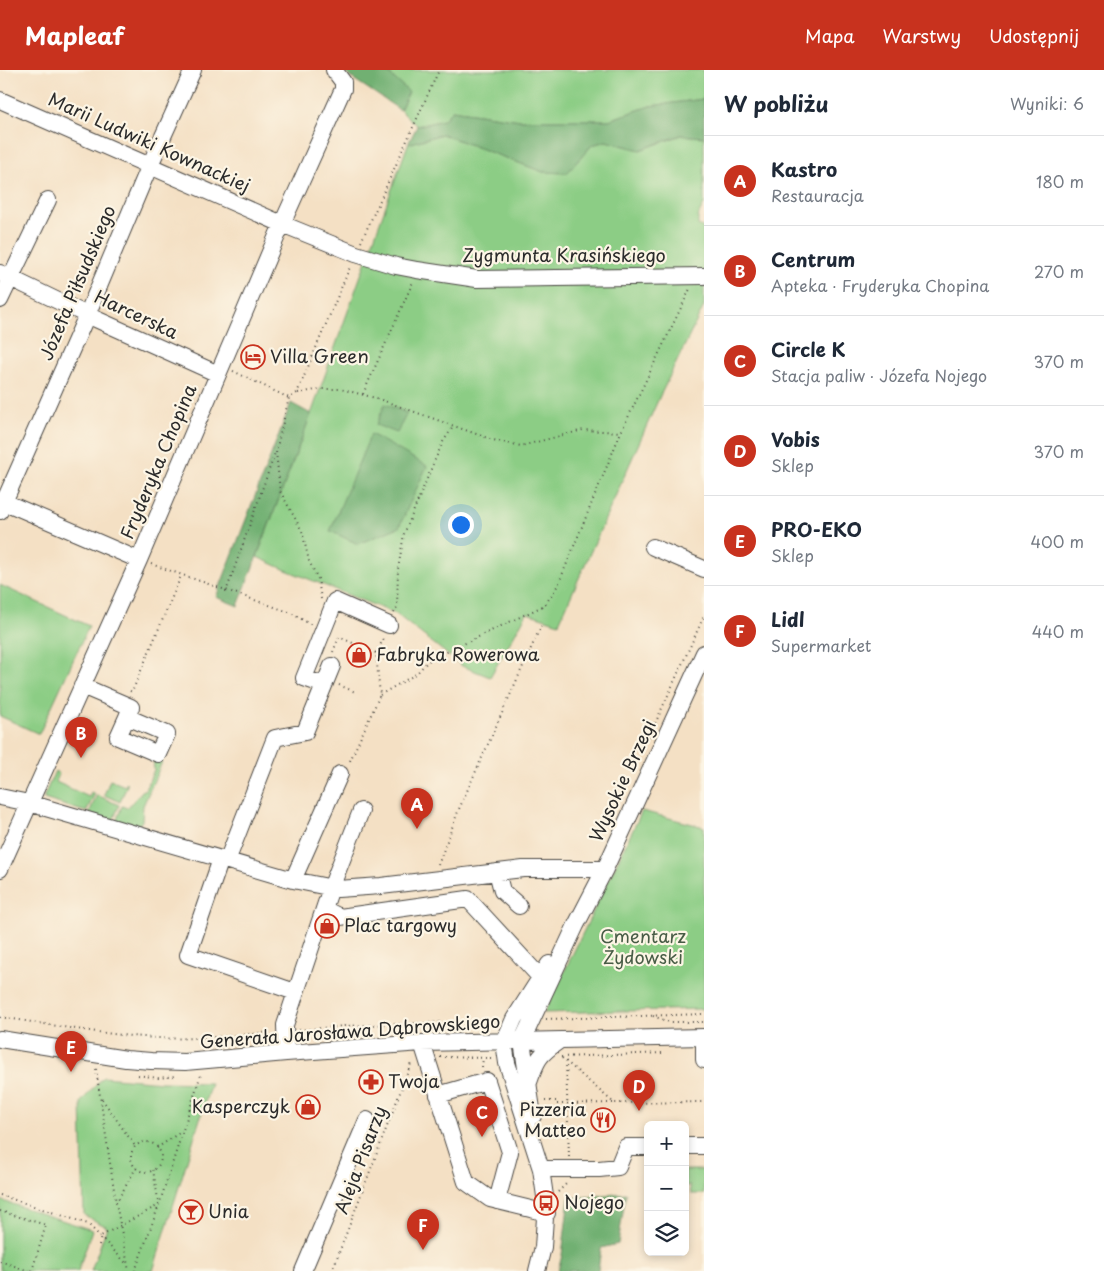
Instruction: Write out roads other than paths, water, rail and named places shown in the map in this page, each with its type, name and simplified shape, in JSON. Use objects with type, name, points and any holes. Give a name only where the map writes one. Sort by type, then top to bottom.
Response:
[{"type":"street","name":"Józefa Piłsudskiego","points":[[1,505],[87,315],[150,165],[193,70]]},
{"type":"street","name":"Fryderyka Chopina","points":[[0,869],[28,803],[139,560],[282,224],[343,89],[343,82],[334,70]]},
{"type":"street","name":"Marii Ludwiki Kownackiej","points":[[0,100],[282,224]]},
{"type":"street","points":[[0,300],[5,275],[48,200]]},
{"type":"street","name":"Zygmunta Krasińskiego","points":[[282,224],[356,254],[417,270],[477,279],[698,276]]},
{"type":"street","name":"Harcerska","points":[[5,275],[87,315],[219,370]]},
{"type":"street","points":[[1,505],[139,560]]},
{"type":"street","points":[[653,547],[704,569]]},
{"type":"street","points":[[331,685],[304,678],[335,601],[389,626]]},
{"type":"street","name":"Wysokie Brzegi","points":[[522,1041],[576,925],[605,869],[704,653]]},
{"type":"street","points":[[296,992],[188,955],[224,860],[275,738],[305,732],[331,685],[332,666]]},
{"type":"street","points":[[82,686],[131,707],[127,716]]},
{"type":"street","points":[[293,880],[340,774]]},
{"type":"street","points":[[0,797],[28,803],[293,880],[338,889],[381,886],[523,869],[605,869]]},
{"type":"street","points":[[286,1053],[285,1028],[296,992],[331,888],[361,811]]},
{"type":"street","points":[[497,872],[502,891],[519,906]]},
{"type":"street","points":[[449,878],[452,901]]},
{"type":"street","points":[[324,909],[340,917],[468,899],[540,978]]},
{"type":"street","name":"Wysokie Brzegi","points":[[504,1042],[514,1020],[576,925]]},
{"type":"street","points":[[704,1037],[704,1060]]},
{"type":"street","name":"Generała Jarosława Dąbrowskiego","points":[[0,1039],[151,1062],[201,1061],[422,1044],[704,1037]]},
{"type":"street","points":[[522,1041],[547,1213],[543,1247],[537,1271]]},
{"type":"street","points":[[528,1084],[536,1061],[544,1052],[560,1041]]},
{"type":"street","points":[[504,1042],[507,1063],[540,1166]]},
{"type":"street","points":[[422,1044],[466,1182],[497,1202],[547,1213]]},
{"type":"street","points":[[438,1095],[487,1081],[510,1152],[497,1202]]},
{"type":"street","points":[[304,1271],[367,1120]]},
{"type":"street","points":[[689,1146],[704,1146]]},
{"type":"street","points":[[540,1166],[618,1166],[626,1147],[644,1147]]},
{"type":"place","name":"Villa Green","points":[[253,357]]},
{"type":"place","name":"Fabryka Rowerowa","points":[[359,655]]},
{"type":"place","name":"Centrum","points":[[81,758]]},
{"type":"place","name":"Kastro","points":[[417,829]]},
{"type":"place","name":"Plac targowy","points":[[327,926]]},
{"type":"place","name":"PRO-EKO","points":[[71,1072]]},
{"type":"place","name":"Twoja","points":[[371,1082]]},
{"type":"place","name":"Kasperczyk","points":[[308,1107]]},
{"type":"place","name":"Vobis","points":[[639,1111]]},
{"type":"place","name":"Pizzeria Matteo","points":[[603,1120]]},
{"type":"place","name":"Circle K","points":[[482,1137]]},
{"type":"place","name":"Nojego","points":[[546,1203]]},
{"type":"place","name":"Unia","points":[[191,1212]]},
{"type":"place","name":"Lidl","points":[[423,1250]]},
{"type":"park label","name":"Cmentarz Żydowski","points":[[643,948]]}]
